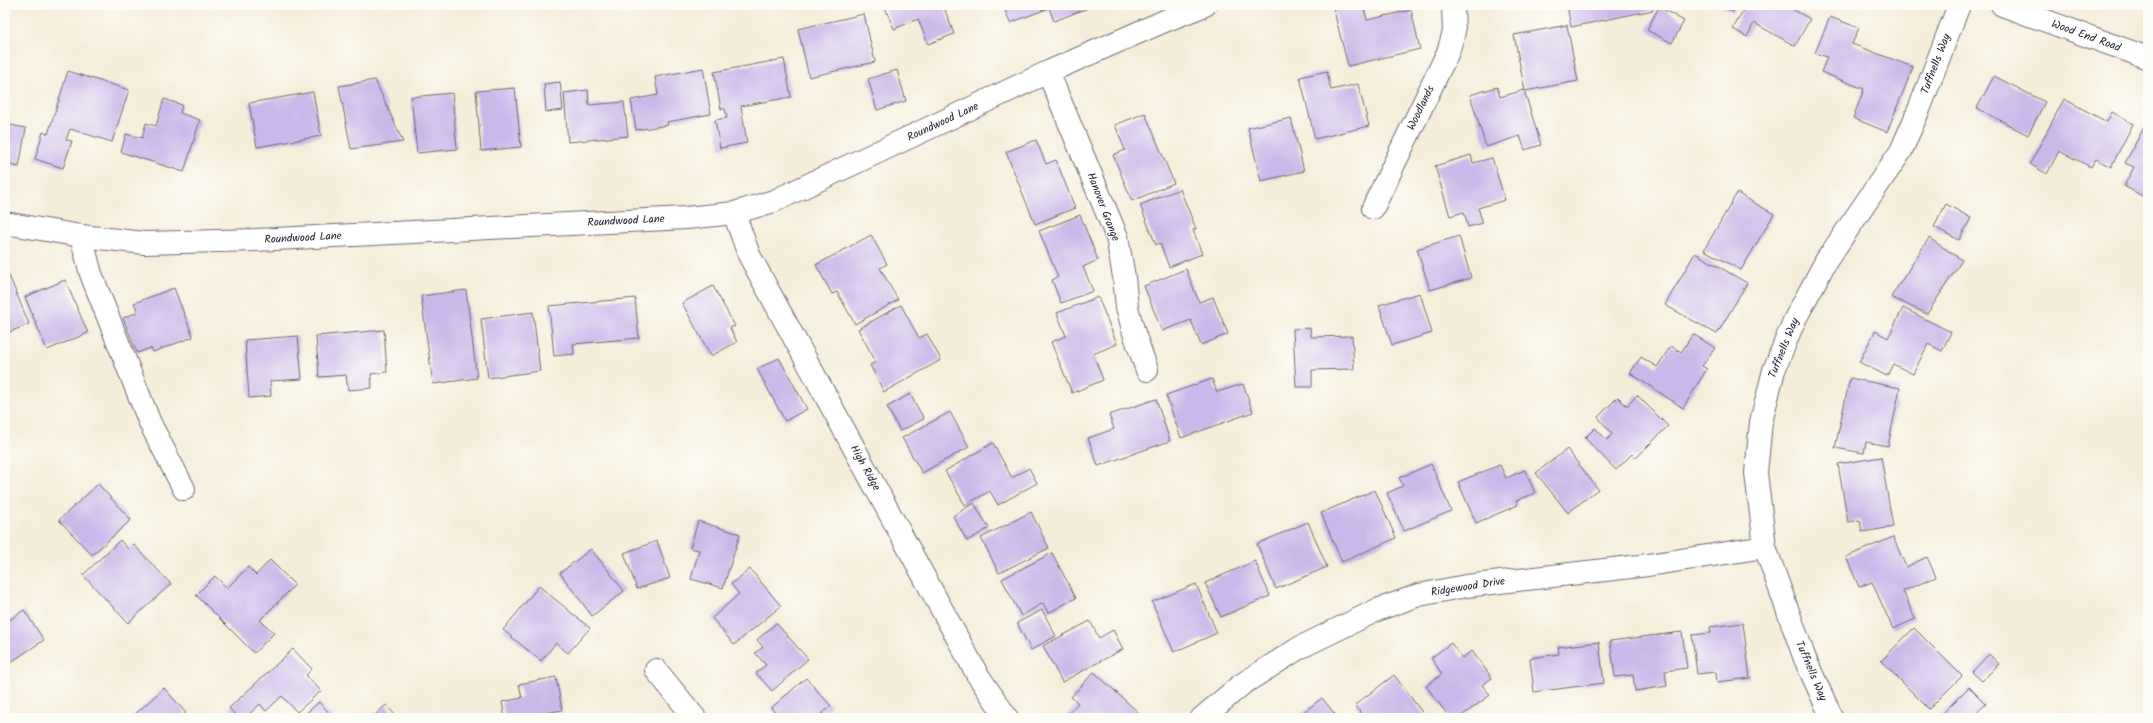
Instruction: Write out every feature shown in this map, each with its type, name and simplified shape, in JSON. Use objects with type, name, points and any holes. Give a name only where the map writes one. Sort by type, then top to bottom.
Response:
[{"type":"street","name":"Roundwood Lane","points":[[5,223],[81,236],[145,243],[256,240],[686,218],[734,213],[774,200],[1048,72],[1205,5]]},
{"type":"street","name":"Woodlands","points":[[1373,208],[1448,52],[1454,32],[1453,5]]},
{"type":"street","name":"Tuffnells Way","points":[[1832,718],[1805,659],[1765,547],[1756,473],[1761,422],[1774,370],[1794,321],[1826,261],[1901,151],[1920,107],[1959,5]]},
{"type":"street","name":"Wood End Road","points":[[2002,5],[2148,58]]},
{"type":"street","name":"Hanover Grange","points":[[1048,72],[1117,236],[1124,276],[1127,307],[1134,333],[1148,370]]},
{"type":"street","name":"High Ridge","points":[[734,213],[749,255],[977,674],[1007,718]]},
{"type":"street","points":[[81,236],[91,274],[150,423],[184,489]]},
{"type":"street","name":"Ridgewood Drive","points":[[1202,718],[1241,685],[1300,648],[1376,610],[1419,595],[1466,586],[1648,565],[1765,547]]},
{"type":"street","points":[[656,670],[695,718]]},
{"type":"building","points":[[884,5],[943,5],[954,34],[928,44],[918,19],[894,29]]},
{"type":"building","points":[[1003,5],[1096,5],[1054,21],[1049,8],[1010,23]]},
{"type":"building","points":[[1339,5],[1363,5],[1367,20],[1411,10],[1420,49],[1348,66],[1333,7]]},
{"type":"building","points":[[1567,5],[1652,5],[1653,10],[1571,27]]},
{"type":"building","points":[[1720,5],[1736,5],[1733,12]]},
{"type":"building","points":[[1746,5],[1785,5],[1810,19],[1795,46],[1754,23],[1747,37],[1733,29]]},
{"type":"building","points":[[1659,7],[1684,21],[1672,43],[1647,30]]},
{"type":"building","points":[[864,14],[875,62],[809,77],[798,29]]},
{"type":"building","points":[[1830,17],[1859,28],[1852,44],[1913,67],[1887,132],[1853,118],[1864,89],[1821,72],[1827,57],[1815,53]]},
{"type":"building","points":[[1567,25],[1578,81],[1525,91],[1514,35]]},
{"type":"building","points":[[784,59],[791,97],[741,106],[747,143],[720,148],[715,120],[727,118],[725,109],[721,109],[714,72]]},
{"type":"building","points":[[703,68],[711,114],[667,122],[668,125],[636,130],[631,100],[658,95],[655,77]]},
{"type":"building","points":[[897,70],[906,101],[877,110],[868,79]]},
{"type":"building","points":[[68,71],[129,90],[112,142],[70,129],[66,140],[72,141],[63,168],[35,159],[43,132],[48,134]]},
{"type":"building","points":[[1327,71],[1331,90],[1358,84],[1369,126],[1315,139],[1300,77]]},
{"type":"building","points":[[1994,76],[2045,102],[2028,135],[1977,108]]},
{"type":"building","points":[[375,80],[403,142],[351,149],[339,86]]},
{"type":"building","points":[[560,82],[563,110],[546,112],[544,84]]},
{"type":"building","points":[[1497,87],[1500,97],[1524,90],[1541,145],[1525,150],[1520,136],[1486,147],[1470,95]]},
{"type":"building","points":[[515,88],[521,147],[481,151],[476,91]]},
{"type":"building","points":[[588,90],[589,105],[624,102],[628,136],[568,142],[564,93]]},
{"type":"building","points":[[313,92],[321,136],[257,147],[249,103]]},
{"type":"building","points":[[452,93],[457,149],[417,153],[411,97]]},
{"type":"building","points":[[164,99],[182,105],[180,113],[200,120],[184,172],[121,152],[126,134],[142,138],[146,123],[156,126]]},
{"type":"building","points":[[2064,99],[2107,122],[2112,112],[2133,124],[2111,167],[2096,159],[2091,167],[2059,151],[2047,174],[2030,164]]},
{"type":"building","points":[[1145,113],[1174,183],[1132,201],[1113,155],[1125,150],[1115,125]]},
{"type":"building","points":[[1291,118],[1304,171],[1261,181],[1248,128]]},
{"type":"building","points":[[2147,122],[2148,199],[2124,186],[2134,167],[2125,163]]},
{"type":"building","points":[[5,124],[26,128],[19,167],[5,164]]},
{"type":"building","points":[[1036,140],[1046,164],[1056,160],[1075,208],[1035,224],[1006,152]]},
{"type":"building","points":[[1471,155],[1473,163],[1492,158],[1505,200],[1478,208],[1483,223],[1468,227],[1464,212],[1450,216],[1435,166]]},
{"type":"building","points":[[1180,189],[1196,229],[1193,230],[1202,254],[1169,267],[1160,243],[1156,245],[1140,205]]},
{"type":"building","points":[[1737,193],[1774,214],[1741,270],[1704,250]]},
{"type":"building","points":[[1946,204],[1971,218],[1959,240],[1934,227]]},
{"type":"building","points":[[1080,215],[1098,260],[1083,267],[1093,291],[1061,303],[1052,280],[1058,277],[1039,231]]},
{"type":"building","points":[[871,235],[887,264],[880,268],[898,300],[855,324],[837,292],[832,294],[816,265]]},
{"type":"building","points":[[1459,236],[1471,278],[1430,290],[1417,249]]},
{"type":"building","points":[[1929,238],[1962,260],[1927,314],[1891,297]]},
{"type":"building","points":[[1695,253],[1747,283],[1717,334],[1665,305]]},
{"type":"building","points":[[1186,269],[1199,302],[1213,297],[1228,334],[1201,345],[1191,320],[1162,331],[1144,286]]},
{"type":"building","points":[[8,273],[29,324],[5,334],[5,274]]},
{"type":"building","points":[[65,280],[88,333],[47,350],[25,297]]},
{"type":"building","points":[[713,286],[735,326],[730,328],[737,342],[711,356],[682,303]]},
{"type":"building","points":[[174,288],[193,337],[153,352],[151,348],[137,353],[123,318],[138,312],[134,303]]},
{"type":"building","points":[[466,290],[477,378],[433,384],[421,296]]},
{"type":"building","points":[[1420,293],[1432,333],[1392,345],[1379,305]]},
{"type":"building","points":[[1098,297],[1117,344],[1093,354],[1103,380],[1072,393],[1051,342],[1066,336],[1057,313]]},
{"type":"building","points":[[635,298],[639,338],[573,344],[574,354],[554,356],[549,306]]},
{"type":"building","points":[[901,305],[919,338],[927,334],[941,360],[884,392],[870,365],[876,362],[858,329]]},
{"type":"building","points":[[1903,308],[1951,332],[1942,351],[1928,344],[1913,374],[1893,364],[1887,376],[1859,362],[1875,331],[1888,338]]},
{"type":"building","points":[[533,312],[540,371],[488,378],[481,319]]},
{"type":"building","points":[[1310,328],[1311,337],[1352,336],[1354,369],[1312,370],[1312,387],[1296,387],[1293,329]]},
{"type":"building","points":[[384,330],[387,372],[371,374],[372,388],[348,390],[346,375],[319,377],[316,336]]},
{"type":"building","points":[[1693,334],[1715,348],[1702,366],[1707,369],[1683,408],[1630,373],[1641,357],[1657,367],[1671,346],[1681,352]]},
{"type":"building","points":[[298,336],[302,379],[270,381],[271,396],[249,398],[245,340]]},
{"type":"building","points":[[779,358],[807,409],[785,421],[757,369]]},
{"type":"building","points":[[1850,378],[1900,388],[1888,446],[1866,442],[1864,453],[1835,448]]},
{"type":"building","points":[[1212,379],[1217,392],[1243,384],[1253,412],[1181,438],[1166,395]]},
{"type":"building","points":[[910,394],[924,419],[900,431],[887,407]]},
{"type":"building","points":[[1637,395],[1668,426],[1636,458],[1632,454],[1616,470],[1585,438],[1595,428],[1607,440],[1612,434],[1598,417],[1618,397],[1627,406]]},
{"type":"building","points":[[1156,399],[1170,441],[1098,466],[1088,438],[1114,429],[1109,415]]},
{"type":"building","points":[[950,412],[969,447],[922,473],[902,438]]},
{"type":"building","points":[[993,443],[1012,478],[1029,468],[1037,483],[998,505],[990,491],[965,505],[945,471]]},
{"type":"building","points":[[1567,449],[1598,489],[1568,513],[1536,473]]},
{"type":"building","points":[[1881,457],[1893,527],[1862,532],[1860,520],[1848,522],[1838,464]]},
{"type":"building","points":[[1431,464],[1451,511],[1404,531],[1387,493],[1403,486],[1399,478]]},
{"type":"building","points":[[1500,465],[1506,478],[1525,470],[1535,493],[1516,501],[1518,505],[1476,523],[1458,482]]},
{"type":"building","points":[[98,484],[131,520],[92,555],[59,520]]},
{"type":"building","points":[[1375,490],[1396,538],[1342,562],[1321,513]]},
{"type":"building","points":[[974,503],[989,528],[967,541],[953,516]]},
{"type":"building","points":[[1031,512],[1049,548],[999,573],[981,538]]},
{"type":"building","points":[[698,521],[740,534],[723,588],[691,579],[699,550],[690,548]]},
{"type":"building","points":[[1308,522],[1327,567],[1276,589],[1257,544]]},
{"type":"building","points":[[1893,537],[1906,567],[1927,557],[1936,577],[1903,591],[1915,619],[1893,629],[1872,582],[1859,587],[1846,557]]},
{"type":"building","points":[[120,540],[128,549],[133,544],[171,584],[128,623],[83,575]]},
{"type":"building","points":[[657,541],[670,578],[637,589],[624,553]]},
{"type":"building","points":[[591,549],[624,591],[592,616],[560,573]]},
{"type":"building","points":[[1052,553],[1076,598],[1048,613],[1043,603],[1021,616],[1002,579]]},
{"type":"building","points":[[270,560],[295,585],[260,620],[274,633],[254,653],[196,595],[215,576],[227,588],[248,567],[256,575]]},
{"type":"building","points":[[1255,561],[1270,596],[1221,617],[1205,583]]},
{"type":"building","points":[[750,569],[781,606],[734,645],[712,618],[739,594],[731,584]]},
{"type":"building","points":[[1196,584],[1217,633],[1174,652],[1152,602]]},
{"type":"building","points":[[539,586],[590,628],[568,653],[556,643],[541,661],[503,630]]},
{"type":"building","points":[[24,610],[44,640],[5,666],[5,623]]},
{"type":"building","points":[[1042,610],[1056,636],[1031,650],[1017,623]]},
{"type":"building","points":[[1090,621],[1099,638],[1113,630],[1123,649],[1062,682],[1043,646]]},
{"type":"building","points":[[776,623],[808,659],[772,691],[756,673],[766,665],[755,653],[763,647],[757,640]]},
{"type":"building","points":[[1743,623],[1750,678],[1717,682],[1716,672],[1697,674],[1692,635],[1711,633],[1710,627]]},
{"type":"building","points":[[1914,628],[1962,676],[1929,709],[1881,661]]},
{"type":"building","points":[[1682,632],[1687,668],[1665,671],[1667,686],[1635,691],[1633,675],[1615,677],[1610,641]]},
{"type":"building","points":[[1599,642],[1604,683],[1534,692],[1530,658],[1559,654],[1558,647]]},
{"type":"building","points":[[1451,643],[1462,658],[1472,651],[1492,678],[1482,685],[1490,695],[1459,718],[1450,718],[1426,686],[1442,674],[1431,658]]},
{"type":"building","points":[[293,649],[312,669],[306,675],[321,691],[297,712],[282,696],[266,711],[260,704],[245,718],[238,718],[229,708]]},
{"type":"building","points":[[1989,654],[1999,664],[1982,681],[1972,672]]},
{"type":"building","points":[[1094,672],[1139,713],[1135,718],[1064,718],[1078,703],[1071,697]]},
{"type":"building","points":[[1394,675],[1424,715],[1420,718],[1364,718],[1355,705]]},
{"type":"building","points":[[556,677],[562,710],[518,718],[505,718],[502,702],[522,698],[519,684]]},
{"type":"building","points":[[806,678],[831,706],[817,718],[780,718],[771,708]]},
{"type":"building","points":[[1969,687],[1986,704],[1973,716],[1975,718],[1938,718]]},
{"type":"building","points":[[164,688],[186,713],[180,718],[131,718]]},
{"type":"building","points":[[1322,698],[1338,718],[1297,717]]},
{"type":"building","points":[[319,702],[334,718],[301,718]]},
{"type":"building","points":[[386,705],[398,718],[372,718]]}]
